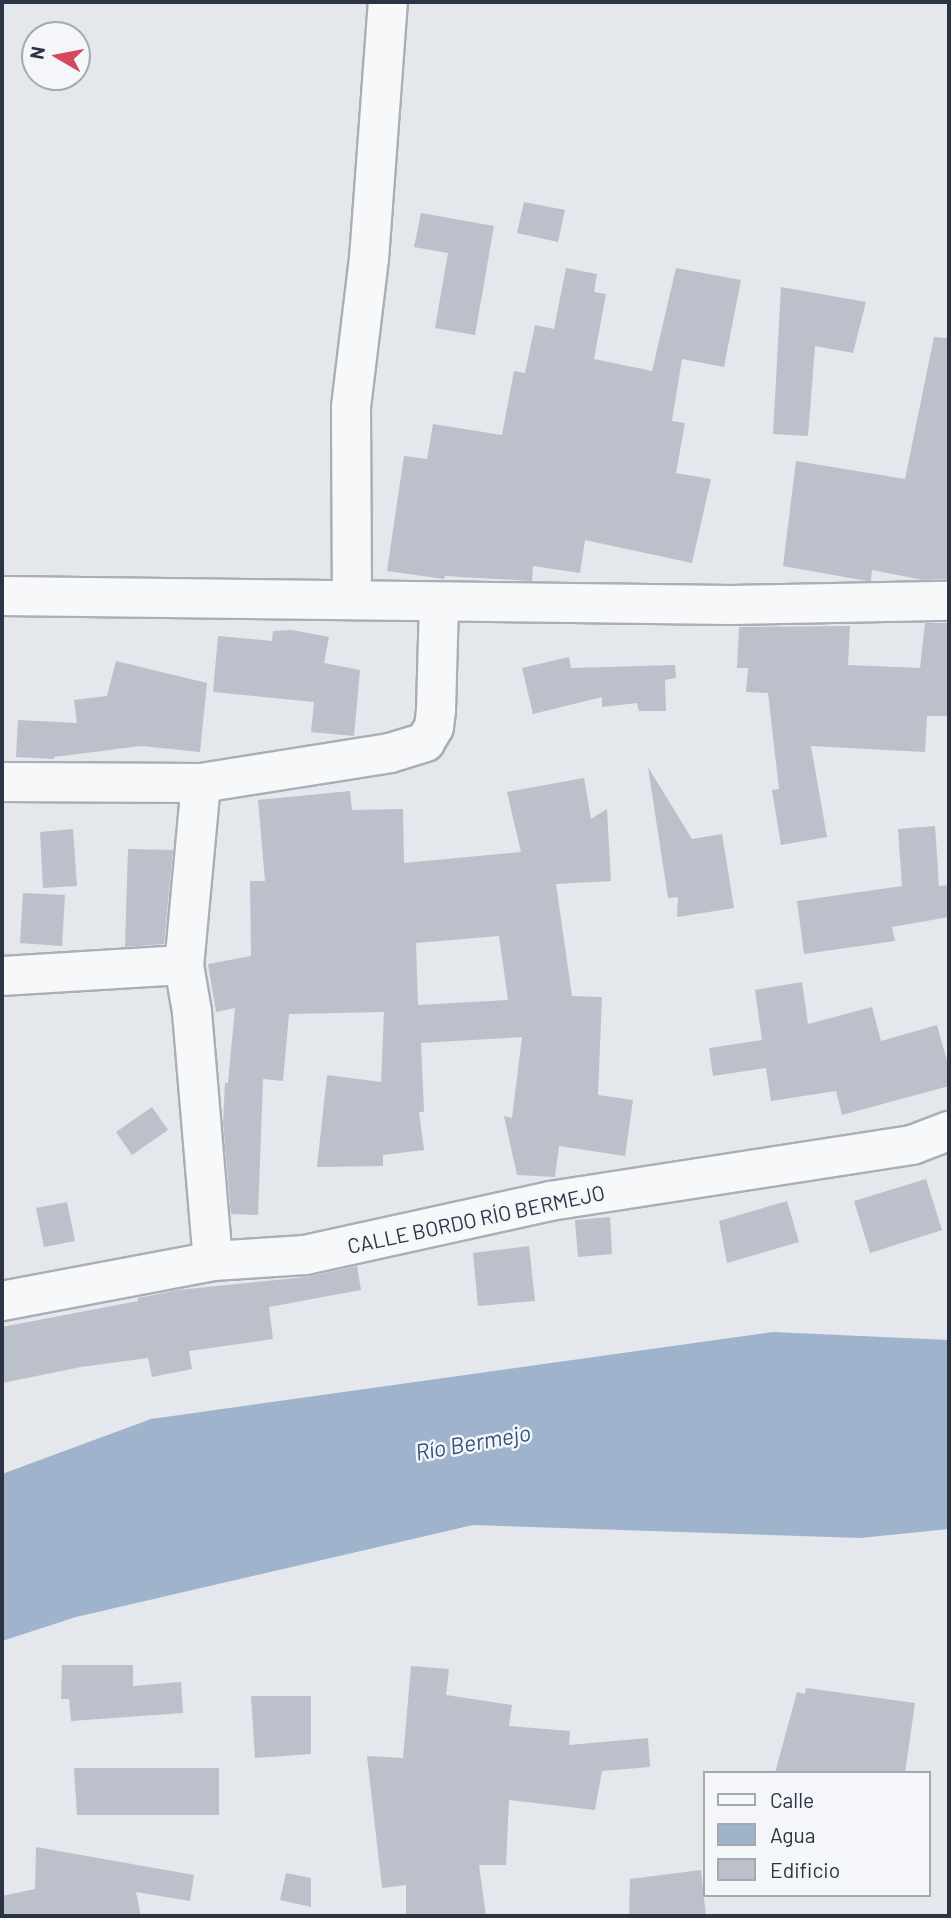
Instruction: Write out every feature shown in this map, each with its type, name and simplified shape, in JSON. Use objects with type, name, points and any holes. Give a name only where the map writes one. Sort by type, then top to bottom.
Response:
[{"type":"street","points":[[352,600],[351,407],[369,260],[388,2]]},
{"type":"street","points":[[2,596],[731,605],[949,601]]},
{"type":"street","points":[[2,782],[201,783],[390,753],[425,742],[434,727],[436,710],[439,602]]},
{"type":"street","points":[[201,783],[184,965],[192,1012],[213,1262]]},
{"type":"street","points":[[2,976],[184,965]]},
{"type":"street","name":"CALLE BORDO RÍO BERMEJO","points":[[2,1301],[213,1262],[305,1255],[551,1201],[912,1145],[949,1131]]},
{"type":"water","name":"Río Bermejo","points":[[773,1332],[949,1340],[949,1529],[860,1538],[473,1525],[76,1617],[2,1641],[2,1474],[151,1419]]},
{"type":"building","points":[[524,202],[565,210],[558,242],[517,233]]},
{"type":"building","points":[[421,213],[494,226],[475,335],[435,328],[448,253],[414,247]]},
{"type":"building","points":[[566,268],[597,274],[594,292],[606,294],[594,359],[652,371],[676,268],[741,280],[724,367],[682,359],[672,421],[685,423],[676,473],[711,479],[692,563],[585,540],[580,573],[533,566],[532,581],[445,576],[444,579],[387,571],[404,456],[427,459],[433,424],[502,435],[514,371],[525,373],[535,325],[554,329]]},
{"type":"building","points":[[781,287],[866,302],[853,353],[815,346],[808,436],[773,434]]},
{"type":"building","points":[[934,337],[949,338],[949,579],[923,580],[872,570],[871,581],[867,581],[783,566],[796,461],[905,479]]},
{"type":"building","points":[[925,623],[949,623],[949,716],[927,716],[925,752],[811,746],[827,837],[781,845],[772,790],[779,789],[768,693],[746,692],[748,668],[737,668],[739,627],[850,626],[848,665],[920,668]]},
{"type":"building","points":[[292,630],[329,637],[324,663],[360,670],[354,736],[311,732],[314,702],[213,692],[218,636],[272,641],[273,631]]},
{"type":"building","points":[[569,657],[571,668],[675,665],[676,678],[665,680],[666,711],[639,711],[637,703],[602,707],[602,697],[533,714],[522,668]]},
{"type":"building","points":[[116,661],[207,683],[200,752],[141,746],[54,759],[16,757],[18,720],[77,723],[74,700],[107,696]]},
{"type":"building","points":[[648,767],[692,839],[722,834],[734,908],[677,917],[678,897],[668,898]]},
{"type":"building","points":[[584,778],[591,819],[607,809],[611,881],[556,884],[572,996],[602,997],[598,1095],[633,1100],[625,1156],[559,1146],[555,1177],[517,1175],[504,1116],[512,1118],[522,1037],[421,1043],[424,1112],[419,1112],[424,1150],[383,1155],[383,1166],[317,1167],[327,1075],[381,1082],[384,1012],[289,1014],[283,1081],[263,1079],[258,1215],[231,1214],[223,1123],[225,1083],[228,1083],[235,1008],[216,1012],[208,964],[251,956],[250,881],[265,881],[258,800],[350,791],[352,810],[403,809],[404,863],[521,852],[507,792]],"holes":[[[499,936],[508,1000],[418,1005],[416,943]]]},
{"type":"building","points":[[935,826],[939,886],[949,885],[949,917],[892,927],[895,941],[804,954],[797,901],[902,886],[898,829]]},
{"type":"building","points":[[73,829],[77,886],[43,888],[40,832]]},
{"type":"building","points":[[128,849],[173,850],[164,944],[125,947]]},
{"type":"building","points":[[23,893],[65,895],[62,946],[20,943]]},
{"type":"building","points":[[802,982],[808,1024],[872,1007],[881,1041],[937,1025],[949,1068],[949,1086],[842,1115],[836,1091],[771,1101],[766,1068],[713,1076],[709,1048],[762,1040],[755,990]]},
{"type":"building","points":[[152,1107],[168,1130],[132,1155],[116,1132]]},
{"type":"building","points":[[926,1179],[942,1230],[870,1253],[854,1201]]},
{"type":"building","points":[[787,1201],[799,1242],[727,1263],[719,1221]]},
{"type":"building","points":[[67,1202],[75,1241],[44,1247],[36,1208]]},
{"type":"building","points":[[610,1217],[612,1254],[578,1257],[575,1220]]},
{"type":"building","points":[[529,1246],[535,1301],[478,1306],[473,1253]]},
{"type":"building","points":[[357,1266],[361,1290],[269,1307],[273,1339],[189,1351],[192,1369],[152,1377],[148,1358],[81,1367],[2,1383],[2,1327],[138,1301],[138,1298],[178,1290],[306,1277]]},
{"type":"building","points":[[62,1665],[133,1665],[133,1686],[181,1682],[183,1713],[71,1721],[69,1699],[61,1699]]},
{"type":"building","points":[[411,1666],[449,1669],[446,1695],[512,1705],[509,1726],[570,1731],[569,1745],[648,1738],[650,1767],[602,1771],[595,1810],[509,1800],[506,1865],[479,1865],[486,1916],[406,1916],[406,1885],[382,1888],[367,1756],[403,1758]]},
{"type":"building","points":[[806,1688],[915,1703],[905,1771],[776,1771],[797,1692],[805,1694]]},
{"type":"building","points":[[251,1696],[311,1696],[311,1754],[255,1758]]},
{"type":"building","points":[[74,1768],[219,1768],[219,1815],[77,1815]]},
{"type":"building","points":[[36,1847],[194,1875],[190,1901],[136,1892],[141,1916],[2,1916],[2,1896],[35,1889]]},
{"type":"building","points":[[701,1870],[706,1916],[629,1916],[630,1879]]},
{"type":"building","points":[[286,1873],[311,1878],[311,1907],[280,1900]]}]
